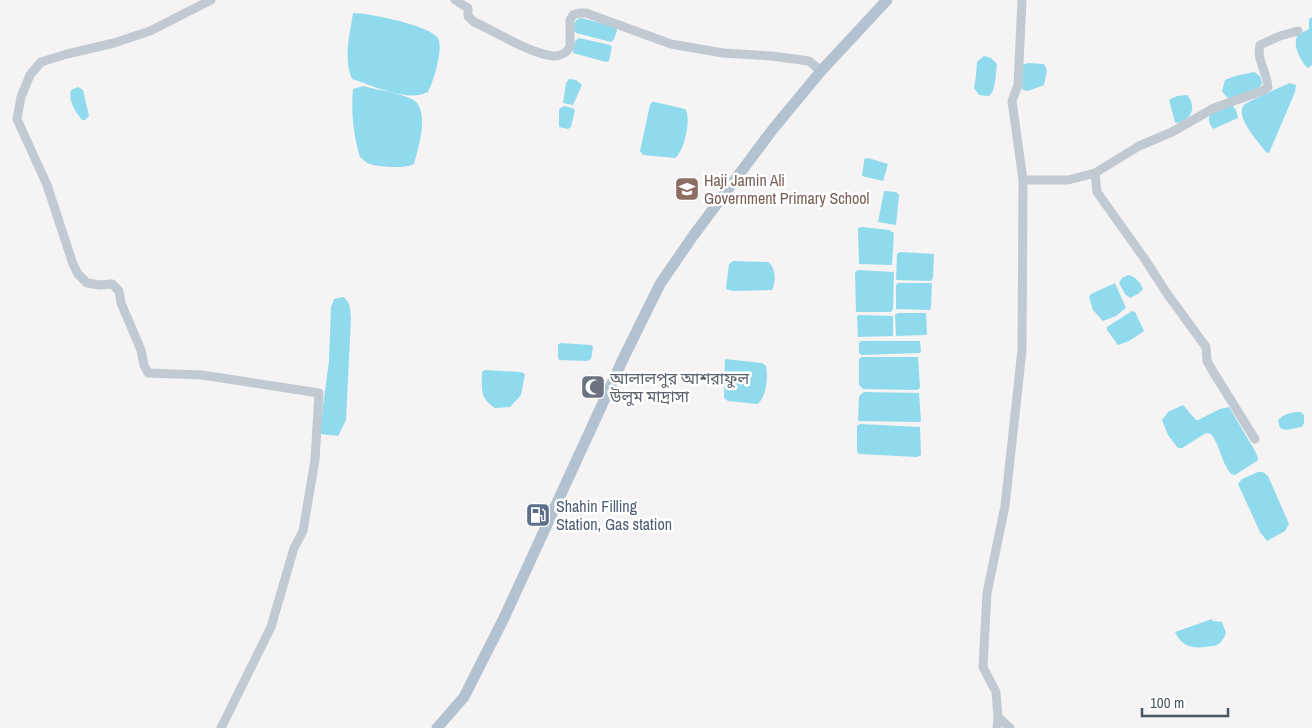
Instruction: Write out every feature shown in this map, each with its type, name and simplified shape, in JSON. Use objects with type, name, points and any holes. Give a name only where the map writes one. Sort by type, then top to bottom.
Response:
[{"type":"main road","points":[[437,728],[464,697],[482,662],[660,284],[767,136],[821,71],[887,0]]},
{"type":"street","points":[[211,0],[150,31],[114,43],[41,62],[30,74],[21,97],[17,120],[47,185],[75,269],[87,283],[100,286],[112,284],[119,291],[121,303],[141,350],[148,373],[202,375],[319,392],[315,460],[303,531],[294,548],[271,627],[221,728]]},
{"type":"street","points":[[454,0],[468,8],[468,16],[474,22],[538,53],[555,56],[564,53],[570,47],[570,20],[573,15],[586,13],[672,44],[723,53],[772,56],[809,61],[821,71]]},
{"type":"street","points":[[997,728],[996,692],[983,667],[988,593],[1005,506],[1022,350],[1023,180],[1012,101],[1018,85],[1022,0]]},
{"type":"street","points":[[1023,180],[1068,180],[1095,173],[1140,146],[1172,132],[1214,108],[1262,91],[1268,86],[1268,79],[1258,52],[1260,45],[1280,36],[1298,31]]},
{"type":"street","points":[[1095,173],[1097,192],[1206,347],[1208,361],[1212,370],[1255,439]]},
{"type":"street","points":[[998,717],[1010,728]]},
{"type":"water","points":[[353,13],[384,17],[410,24],[422,28],[437,37],[440,48],[439,56],[433,81],[428,92],[420,95],[400,94],[352,79],[349,71],[348,55]]},
{"type":"water","points":[[1312,17],[1312,65],[1308,68],[1300,58],[1296,39],[1298,35],[1309,29],[1309,19]]},
{"type":"water","points":[[581,18],[616,27],[617,31],[614,39],[611,42],[576,33],[573,29],[574,24],[577,19]]},
{"type":"water","points":[[579,38],[610,45],[612,47],[609,61],[606,62],[573,53],[575,41]]},
{"type":"water","points":[[984,56],[991,58],[997,64],[993,91],[989,96],[979,95],[974,88],[977,62]]},
{"type":"water","points":[[1028,63],[1044,64],[1047,70],[1044,85],[1028,91],[1023,90],[1021,86],[1022,65]]},
{"type":"water","points":[[1254,72],[1260,76],[1262,83],[1260,87],[1229,99],[1222,91],[1225,80]]},
{"type":"water","points":[[569,79],[576,80],[582,85],[573,105],[563,103],[566,83]]},
{"type":"water","points":[[1290,83],[1296,85],[1295,92],[1269,153],[1253,136],[1242,116],[1242,110],[1246,103]]},
{"type":"water","points":[[363,86],[395,93],[412,99],[418,104],[421,111],[422,130],[414,164],[398,167],[379,166],[369,163],[360,157],[354,132],[352,97],[353,89]]},
{"type":"water","points":[[78,87],[83,90],[89,116],[85,120],[82,120],[77,113],[70,98],[71,90]]},
{"type":"water","points":[[1187,95],[1192,104],[1191,112],[1186,119],[1177,123],[1175,122],[1169,100],[1177,96]]},
{"type":"water","points":[[652,102],[685,109],[687,113],[686,135],[681,149],[675,158],[643,155],[640,151],[650,105]]},
{"type":"water","points":[[1232,105],[1236,110],[1238,118],[1213,129],[1209,119],[1210,115],[1217,110]]},
{"type":"water","points":[[564,106],[575,110],[571,127],[568,129],[559,127],[559,109]]},
{"type":"water","points":[[868,158],[888,164],[883,181],[862,176],[864,159]]},
{"type":"water","points":[[884,191],[896,192],[899,195],[896,225],[878,222]]},
{"type":"water","points":[[858,228],[889,230],[894,233],[892,265],[859,264]]},
{"type":"water","points":[[900,252],[934,254],[933,278],[931,281],[896,280],[897,254]]},
{"type":"water","points":[[733,261],[768,262],[771,264],[774,275],[772,290],[733,291],[726,289],[729,264]]},
{"type":"water","points":[[858,270],[894,272],[893,309],[891,312],[856,312],[855,272]]},
{"type":"water","points":[[1128,275],[1137,280],[1143,289],[1130,298],[1125,294],[1119,283],[1122,278]]},
{"type":"water","points":[[898,283],[932,283],[930,310],[896,309],[896,285]]},
{"type":"water","points":[[1115,283],[1126,308],[1116,316],[1103,321],[1093,310],[1089,297],[1091,294]]},
{"type":"water","points":[[343,297],[349,304],[351,318],[346,420],[338,436],[321,434],[320,429],[329,361],[331,307],[334,299]]},
{"type":"water","points":[[1132,311],[1135,312],[1144,331],[1129,341],[1118,345],[1107,330],[1107,327]]},
{"type":"water","points":[[898,313],[926,313],[927,334],[896,336],[895,315]]},
{"type":"water","points":[[857,316],[893,316],[893,336],[858,337]]},
{"type":"water","points":[[861,341],[920,341],[921,351],[920,353],[861,355],[859,353],[859,343]]},
{"type":"water","points":[[560,343],[591,345],[593,347],[591,359],[587,361],[559,360],[558,345]]},
{"type":"water","points":[[862,357],[918,357],[920,388],[917,390],[863,389],[859,385],[859,359]]},
{"type":"water","points":[[725,359],[762,363],[766,366],[766,386],[758,404],[728,401],[724,398]]},
{"type":"water","points":[[485,370],[521,372],[525,374],[521,395],[510,407],[495,408],[486,401],[482,393],[482,372]]},
{"type":"water","points":[[864,392],[919,393],[921,421],[858,421],[859,396]]},
{"type":"water","points":[[1183,405],[1196,420],[1229,407],[1255,451],[1258,458],[1257,461],[1235,475],[1231,474],[1214,438],[1211,434],[1206,433],[1182,448],[1178,448],[1168,435],[1162,420],[1168,412]]},
{"type":"water","points":[[1301,412],[1304,415],[1302,427],[1286,430],[1280,428],[1278,420],[1283,416],[1289,413]]},
{"type":"water","points":[[860,424],[920,427],[921,455],[917,457],[859,454],[857,451],[857,426]]},
{"type":"water","points":[[1258,472],[1263,472],[1268,476],[1289,524],[1285,531],[1267,541],[1260,532],[1238,484],[1242,479]]},
{"type":"water","points":[[1212,619],[1213,621],[1222,622],[1226,633],[1221,642],[1216,645],[1191,647],[1183,643],[1175,632]]},
{"type":"place","name":"Haji Jamin Ali Government Primary School","points":[[687,189]]},
{"type":"place","name":"আলালপুর আশরাফুল উলুম মাদ্রাসা","points":[[593,387]]},
{"type":"place","name":"Shahin Filling Station, Gas station","points":[[538,515]]}]
